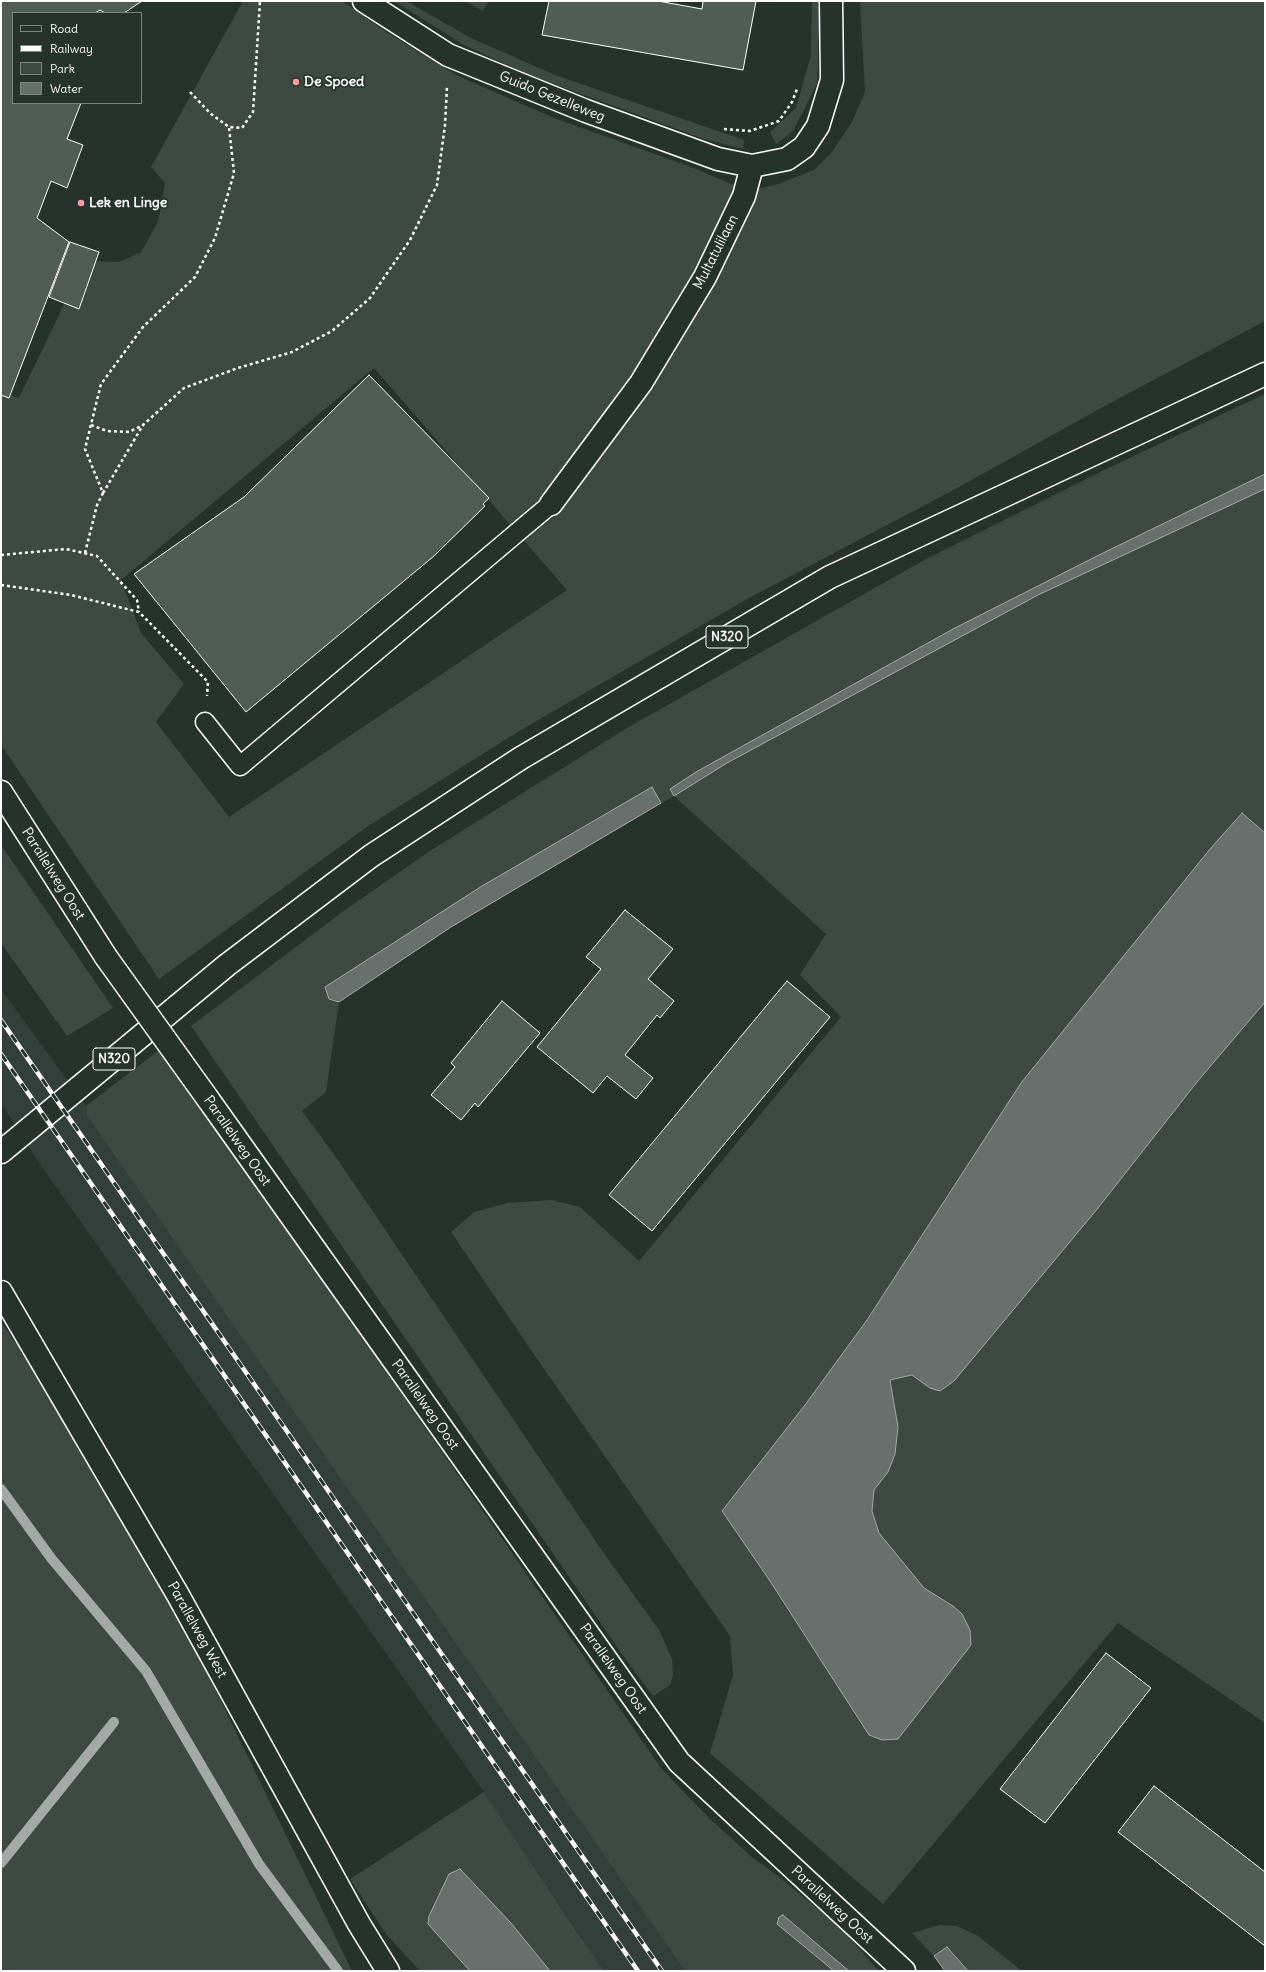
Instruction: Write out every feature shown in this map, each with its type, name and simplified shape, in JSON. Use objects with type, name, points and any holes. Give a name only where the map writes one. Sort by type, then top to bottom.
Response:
[{"type":"street","name":"Guido Gezelleweg","points":[[364,1],[448,54],[586,111],[718,159],[752,166]]},
{"type":"street","points":[[752,166],[787,159],[804,147],[818,126],[832,80],[831,1]]},
{"type":"street","name":"Multatulilaan","points":[[551,504],[641,383],[704,277],[744,196],[752,166]]},
{"type":"street","name":"N320","points":[[1,1152],[226,965],[372,856],[520,758],[830,578],[1265,374]]},
{"type":"street","name":"Parallelweg Oost","points":[[1,792],[106,957],[679,1762],[904,1971]]},
{"type":"street","name":"Parallelweg West","points":[[1,1292],[178,1595],[359,1924],[388,1971]]},
{"type":"lane","points":[[205,722],[240,766],[551,504]]},
{"type":"path","points":[[190,92],[211,114],[229,128],[242,128],[253,112],[260,1]]},
{"type":"path","points":[[90,425],[107,431],[129,432],[143,425],[184,388],[238,368],[292,352],[332,331],[370,298],[410,240],[437,185],[445,125],[448,54]]},
{"type":"path","points":[[718,129],[750,131],[779,121],[792,102],[800,83]]},
{"type":"path","points":[[103,493],[85,449],[101,384],[143,327],[195,277],[215,238],[234,173],[229,128]]},
{"type":"path","points":[[85,553],[97,505],[143,425]]},
{"type":"path","points":[[1,555],[66,549],[97,556],[137,600],[139,612]]},
{"type":"path","points":[[1,585],[71,595],[139,612],[208,682],[205,722]]},
{"type":"shaded area","points":[[1,989],[86,1106],[87,1116],[685,1971],[604,1971],[484,1792],[37,1160],[1,1103]]},
{"type":"green space","points":[[243,1],[342,1],[385,31],[458,76],[554,118],[694,168],[731,184],[762,188],[778,184],[814,170],[832,152],[852,122],[865,92],[860,1],[1265,1],[1265,321],[1101,408],[959,487],[749,598],[521,730],[368,826],[159,979],[1,745],[1,392],[19,398],[85,261],[119,262],[141,252],[158,222],[165,183],[151,167]],"holes":[[[374,368],[567,590],[229,817],[156,722],[184,684],[141,633],[121,580]]]},
{"type":"green space","points":[[394,1],[406,1],[471,38],[555,75],[744,140],[743,149],[701,138],[527,74],[464,45]]},
{"type":"green space","points":[[465,1],[489,1],[483,11]]},
{"type":"green space","points":[[812,1],[820,1],[817,84],[793,131],[776,144],[770,132],[796,108],[811,55]]},
{"type":"green space","points":[[1265,394],[1265,833],[1241,813],[1210,849],[1021,1083],[867,1320],[805,1405],[722,1511],[770,1581],[931,1696],[971,1645],[970,1630],[953,1606],[924,1588],[879,1533],[872,1511],[874,1490],[888,1472],[898,1427],[889,1380],[912,1375],[930,1388],[1098,1208],[1197,1082],[1265,1002],[1265,1723],[1118,1623],[883,1904],[710,1753],[733,1675],[730,1636],[533,1353],[451,1232],[474,1212],[508,1203],[551,1200],[580,1207],[639,1261],[841,1017],[800,975],[826,934],[674,796],[451,927],[339,1002],[326,1092],[302,1111],[338,1160],[603,1552],[659,1630],[672,1659],[673,1675],[670,1685],[653,1696],[624,1657],[191,1026],[345,910],[430,851],[627,728],[926,559],[1102,471]]},
{"type":"green space","points":[[1,845],[113,1008],[67,1036],[1,943]]},
{"type":"green space","points":[[162,1048],[661,1768],[706,1815],[753,1858],[778,1876],[840,1927],[879,1971],[685,1971],[87,1116],[86,1106]]},
{"type":"green space","points":[[1,1322],[45,1384],[150,1563],[217,1693],[352,1971],[1,1971]]},
{"type":"green space","points":[[484,1792],[604,1971],[550,1971],[511,1923],[429,1924],[470,1971],[420,1971],[386,1934],[350,1879]]},
{"type":"green space","points":[[939,1925],[957,1926],[978,1936],[1022,1971],[948,1971],[912,1933]]},
{"type":"water","points":[[1265,474],[1265,489],[1038,595],[727,763],[674,796],[670,789],[696,772],[953,629],[1097,556]]},
{"type":"water","points":[[652,787],[661,803],[451,927],[339,1002],[329,999],[325,987],[482,886]]},
{"type":"water","points":[[1242,813],[1265,833],[1265,1002],[1197,1082],[1098,1208],[954,1381],[940,1391],[930,1388],[912,1375],[890,1380],[898,1427],[895,1454],[888,1472],[874,1490],[872,1511],[879,1533],[924,1588],[953,1606],[962,1614],[970,1630],[971,1645],[898,1739],[882,1740],[869,1735],[770,1581],[722,1511],[805,1405],[867,1320],[1021,1083],[1210,849]]},
{"type":"water","points":[[460,1869],[511,1923],[550,1971],[470,1971],[428,1924],[429,1916],[449,1874]]},
{"type":"water","points":[[783,1915],[849,1971],[834,1971],[777,1924],[779,1917]]},
{"type":"water","points":[[947,1947],[968,1971],[945,1971],[934,1956]]},
{"type":"building","points":[[1,1],[142,1],[126,12],[103,12],[100,10],[97,12],[12,12],[12,104],[81,104],[67,139],[83,145],[67,188],[51,181],[37,218],[69,242],[9,398],[1,395]]},
{"type":"building","points":[[549,1],[658,1],[702,9],[703,1],[756,1],[743,70],[542,35]]},
{"type":"building","points":[[70,242],[99,252],[79,309],[49,297]]},
{"type":"building","points":[[369,375],[489,498],[483,504],[485,506],[434,556],[246,712],[134,574],[244,497]]},
{"type":"building","points":[[625,910],[673,949],[648,979],[674,1001],[660,1018],[657,1015],[625,1055],[653,1078],[636,1099],[607,1076],[593,1093],[537,1047],[601,969],[586,957]]},
{"type":"building","points":[[787,981],[830,1017],[652,1231],[609,1195]]},
{"type":"building","points":[[502,1001],[540,1033],[478,1107],[475,1103],[461,1120],[431,1095],[455,1067],[451,1063]]},
{"type":"building","points":[[1106,1653],[1151,1688],[1045,1823],[1000,1789]]},
{"type":"building","points":[[1154,1786],[1265,1872],[1265,1946],[1118,1832]]},
{"type":"waterway","points":[[1,1489],[51,1558],[146,1671],[259,1864],[338,1971]]},
{"type":"waterway","points":[[1,1863],[114,1722]]},
{"type":"railway","points":[[1,1020],[662,1971]]},
{"type":"railway","points":[[1,1054],[638,1971]]},
{"type":"place","name":"De Spoed","points":[[296,82]]},
{"type":"place","name":"Lek en Linge","points":[[81,203]]}]
